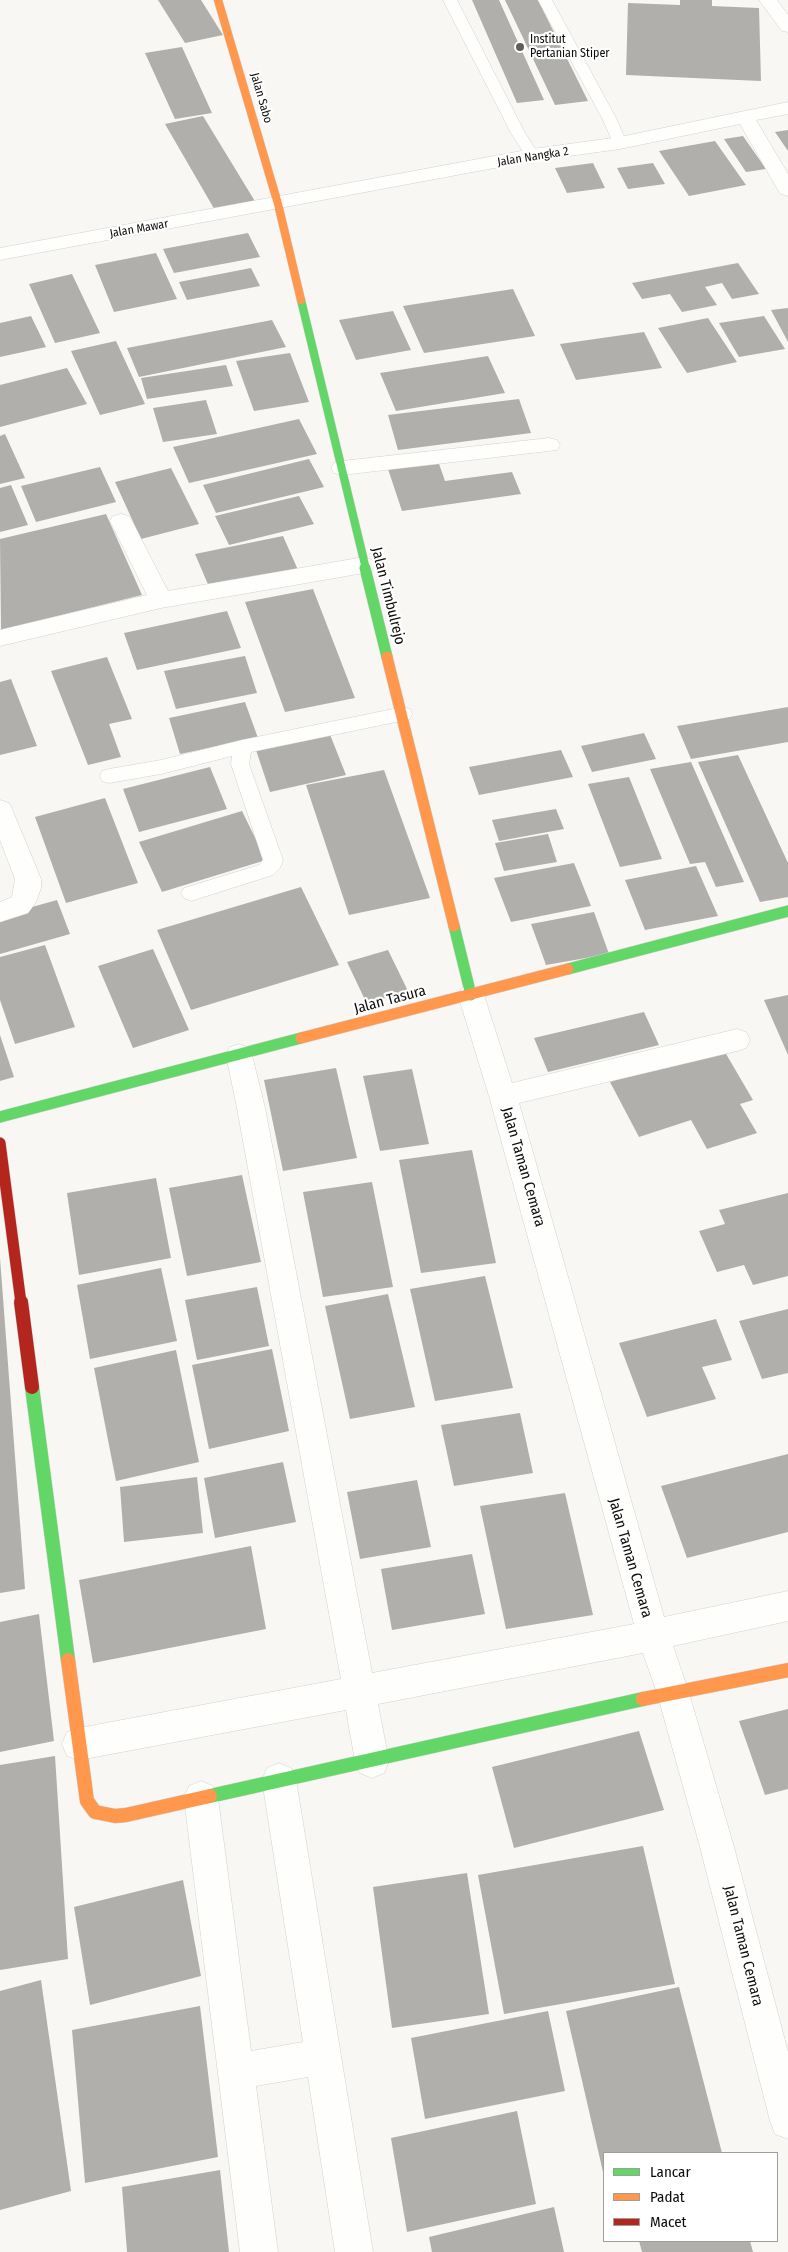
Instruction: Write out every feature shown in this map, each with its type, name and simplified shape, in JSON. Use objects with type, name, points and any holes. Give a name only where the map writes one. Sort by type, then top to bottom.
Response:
[{"type":"street","name":"Jalan Sabo","points":[[218,0],[278,204]]},
{"type":"street","points":[[768,0],[788,27]]},
{"type":"street","name":"Jalan Nangka 2","points":[[278,204],[532,156],[620,143],[788,108]]},
{"type":"street","points":[[746,117],[788,190]]},
{"type":"street","name":"Jalan Mawar","points":[[0,254],[278,204]]},
{"type":"street","name":"Jalan Timbulrejo","points":[[278,204],[364,565],[471,995]]},
{"type":"street","points":[[342,468],[549,445]]},
{"type":"street","points":[[121,521],[161,600]]},
{"type":"street","points":[[0,638],[161,600],[364,565]]},
{"type":"street","points":[[0,809],[24,867],[28,888],[26,898],[19,906],[0,912]]},
{"type":"street","name":"Jalan Tasura","points":[[0,1118],[788,912]]},
{"type":"street","name":"Jalan Taman Cemara","points":[[471,995],[503,1096],[652,1636],[673,1693],[717,1846],[788,2121]]},
{"type":"street","points":[[503,1096],[737,1040]]},
{"type":"street","points":[[239,1055],[251,1108],[372,1761]]},
{"type":"street","points":[[0,1143],[87,1801],[95,1812],[115,1816],[372,1761],[673,1693],[788,1670]]},
{"type":"street","points":[[79,1744],[652,1636],[788,1606]]},
{"type":"street","points":[[279,1780],[354,2252]]},
{"type":"street","points":[[201,1798],[259,2252]]},
{"type":"street","points":[[236,2072],[323,2056]]},
{"type":"lane","points":[[450,0],[518,133],[532,156]]},
{"type":"lane","points":[[545,0],[609,118],[620,143]]},
{"type":"lane","points":[[109,776],[161,767],[242,747],[402,714]]},
{"type":"lane","points":[[191,893],[266,870],[270,868],[273,860],[240,764],[242,747]]},
{"type":"building","points":[[158,0],[201,0],[223,35],[185,43]]},
{"type":"building","points":[[472,0],[499,0],[544,100],[517,103]]},
{"type":"building","points":[[505,0],[538,0],[588,101],[555,105]]},
{"type":"building","points":[[680,0],[712,0],[712,6],[759,8],[761,81],[626,75],[628,3],[680,5]]},
{"type":"building","points":[[182,47],[212,113],[175,119],[145,53]]},
{"type":"building","points":[[203,116],[256,203],[216,212],[165,124]]},
{"type":"building","points":[[788,130],[788,151],[775,132]]},
{"type":"building","points":[[743,136],[766,169],[746,172],[724,139]]},
{"type":"building","points":[[715,141],[746,185],[689,196],[659,151]]},
{"type":"building","points":[[593,163],[605,188],[567,193],[555,168]]},
{"type":"building","points":[[653,163],[665,184],[628,189],[617,168]]},
{"type":"building","points":[[248,233],[260,257],[174,273],[163,249]]},
{"type":"building","points":[[156,253],[177,299],[114,312],[95,265]]},
{"type":"building","points":[[738,263],[759,294],[732,299],[722,283],[705,287],[717,305],[682,312],[670,294],[642,299],[632,283]]},
{"type":"building","points":[[251,268],[260,286],[187,300],[179,282]]},
{"type":"building","points":[[72,274],[100,333],[55,343],[29,284]]},
{"type":"building","points":[[513,289],[535,336],[424,353],[403,306]]},
{"type":"building","points":[[788,308],[788,342],[771,310]]},
{"type":"building","points":[[393,311],[411,350],[356,360],[339,320]]},
{"type":"building","points":[[31,316],[46,347],[0,357],[0,323]]},
{"type":"building","points":[[764,316],[785,349],[739,357],[719,323]]},
{"type":"building","points":[[708,318],[737,362],[687,373],[658,328]]},
{"type":"building","points":[[272,320],[286,347],[139,377],[127,348]]},
{"type":"building","points":[[644,332],[662,368],[576,380],[560,344]]},
{"type":"building","points":[[116,341],[145,404],[100,415],[71,351]]},
{"type":"building","points":[[290,353],[309,402],[254,411],[236,361]]},
{"type":"building","points":[[488,356],[505,393],[396,411],[380,373]]},
{"type":"building","points":[[226,365],[233,386],[147,399],[141,378]]},
{"type":"building","points":[[67,368],[87,404],[0,427],[0,385]]},
{"type":"building","points":[[519,399],[531,433],[398,450],[388,415]]},
{"type":"building","points":[[206,400],[217,434],[163,442],[153,408]]},
{"type":"building","points":[[299,419],[317,454],[189,483],[173,447]]},
{"type":"building","points":[[5,434],[25,478],[0,484],[0,436]]},
{"type":"building","points":[[437,458],[445,481],[512,472],[521,494],[402,511],[387,466]]},
{"type":"building","points":[[309,459],[324,487],[216,513],[203,485]]},
{"type":"building","points":[[100,467],[116,502],[36,522],[21,486]]},
{"type":"building","points":[[171,468],[199,524],[141,539],[115,482]]},
{"type":"building","points":[[11,485],[28,525],[0,532],[0,488]]},
{"type":"building","points":[[299,496],[314,524],[229,545],[215,516]]},
{"type":"building","points":[[106,514],[142,595],[1,630],[0,539]]},
{"type":"building","points":[[283,536],[298,570],[210,589],[195,554]]},
{"type":"building","points":[[313,589],[355,698],[285,712],[245,602]]},
{"type":"building","points":[[227,611],[241,648],[137,670],[124,633]]},
{"type":"building","points":[[245,656],[257,693],[176,709],[164,671]]},
{"type":"building","points":[[107,657],[132,719],[109,724],[121,757],[88,765],[51,671]]},
{"type":"building","points":[[11,679],[37,746],[0,755],[0,682]]},
{"type":"building","points":[[245,702],[258,738],[180,754],[169,718]]},
{"type":"building","points":[[788,707],[788,742],[691,759],[677,726]]},
{"type":"building","points":[[329,732],[346,775],[270,792],[255,747]]},
{"type":"building","points":[[644,733],[656,759],[592,772],[581,746]]},
{"type":"building","points":[[561,750],[573,777],[479,795],[469,767]]},
{"type":"building","points":[[738,755],[788,863],[788,897],[760,902],[698,762]]},
{"type":"building","points":[[691,762],[744,882],[716,887],[705,862],[690,864],[650,769]]},
{"type":"building","points":[[210,767],[227,809],[139,832],[123,789]]},
{"type":"building","points":[[384,770],[430,898],[349,915],[306,785]]},
{"type":"building","points":[[629,777],[662,859],[620,867],[588,784]]},
{"type":"building","points":[[105,798],[138,883],[66,903],[35,817]]},
{"type":"building","points":[[556,809],[564,829],[499,841],[492,820]]},
{"type":"building","points":[[242,811],[266,860],[162,892],[139,842]]},
{"type":"building","points":[[548,834],[557,862],[504,871],[495,843]]},
{"type":"building","points":[[574,863],[591,906],[511,922],[494,878]]},
{"type":"building","points":[[696,866],[718,916],[645,930],[625,880]]},
{"type":"building","points":[[301,887],[339,965],[191,1010],[157,930]]},
{"type":"building","points":[[57,900],[70,934],[0,954],[0,916]]},
{"type":"building","points":[[594,912],[609,954],[546,965],[531,924]]},
{"type":"building","points":[[45,945],[75,1027],[15,1044],[0,1000],[0,957]]},
{"type":"building","points":[[153,949],[189,1030],[133,1048],[98,966]]},
{"type":"building","points":[[388,950],[408,991],[367,1004],[347,962]]},
{"type":"building","points":[[788,995],[788,1055],[764,1000]]},
{"type":"building","points":[[644,1012],[659,1045],[548,1072],[534,1038]]},
{"type":"building","points":[[0,1035],[14,1077],[0,1081]]},
{"type":"building","points":[[722,1047],[753,1100],[740,1104],[757,1133],[707,1149],[691,1120],[639,1137],[610,1082]]},
{"type":"building","points":[[336,1068],[357,1158],[283,1171],[264,1080]]},
{"type":"building","points":[[412,1069],[429,1144],[380,1151],[363,1076]]},
{"type":"building","points":[[472,1150],[496,1263],[421,1273],[399,1160]]},
{"type":"building","points":[[242,1175],[261,1262],[187,1276],[169,1188]]},
{"type":"building","points":[[156,1178],[171,1258],[79,1275],[67,1193]]},
{"type":"building","points":[[372,1182],[393,1287],[323,1297],[303,1192]]},
{"type":"building","points":[[788,1193],[788,1276],[753,1285],[744,1265],[717,1272],[699,1231],[725,1224],[719,1210]]},
{"type":"building","points":[[0,1258],[25,1589],[0,1593]]},
{"type":"building","points":[[161,1268],[177,1341],[90,1359],[77,1285]]},
{"type":"building","points":[[485,1276],[513,1388],[435,1401],[410,1289]]},
{"type":"building","points":[[257,1287],[269,1346],[197,1360],[185,1300]]},
{"type":"building","points":[[388,1294],[415,1407],[350,1419],[325,1306]]},
{"type":"building","points":[[788,1309],[788,1373],[762,1379],[739,1321]]},
{"type":"building","points":[[716,1319],[732,1360],[702,1367],[716,1399],[647,1417],[619,1343]]},
{"type":"building","points":[[272,1349],[289,1431],[209,1449],[192,1365]]},
{"type":"building","points":[[176,1350],[199,1462],[116,1481],[94,1368]]},
{"type":"building","points":[[520,1413],[533,1473],[454,1486],[441,1425]]},
{"type":"building","points":[[788,1454],[788,1532],[687,1558],[661,1486]]},
{"type":"building","points":[[283,1462],[296,1522],[215,1538],[204,1478]]},
{"type":"building","points":[[197,1477],[203,1533],[124,1542],[120,1487]]},
{"type":"building","points":[[417,1480],[431,1547],[360,1559],[347,1492]]},
{"type":"building","points":[[565,1493],[593,1615],[506,1629],[480,1506]]},
{"type":"building","points":[[251,1546],[266,1629],[93,1663],[79,1580]]},
{"type":"building","points":[[472,1554],[485,1614],[392,1630],[381,1569]]},
{"type":"building","points":[[39,1614],[54,1741],[0,1752],[0,1622]]},
{"type":"building","points":[[788,1709],[788,1789],[765,1795],[739,1721]]},
{"type":"building","points":[[639,1731],[664,1810],[514,1848],[492,1767]]},
{"type":"building","points":[[55,1756],[68,1959],[0,1970],[0,1765]]},
{"type":"building","points":[[643,1846],[675,1984],[504,2014],[478,1875]]},
{"type":"building","points":[[467,1873],[489,2014],[392,2028],[373,1887]]},
{"type":"building","points":[[183,1880],[201,1976],[90,2005],[74,1907]]},
{"type":"building","points":[[41,1980],[71,2191],[0,2210],[0,1991]]},
{"type":"building","points":[[679,1987],[722,2152],[603,2152],[603,2172],[566,2011]]},
{"type":"building","points":[[200,2006],[218,2157],[85,2183],[72,2030]]},
{"type":"building","points":[[548,2011],[565,2091],[425,2119],[411,2038]]},
{"type":"building","points":[[517,2111],[536,2204],[407,2232],[391,2138]]},
{"type":"building","points":[[220,2170],[229,2252],[127,2252],[122,2187]]},
{"type":"building","points":[[554,2207],[564,2252],[432,2252],[429,2237]]},
{"type":"building","points":[[639,2242],[750,2242],[753,2252],[642,2252]]},
{"type":"traffic: fast","points":[[301,300],[387,657]]},
{"type":"traffic: fast","points":[[568,969],[788,911]]},
{"type":"traffic: fast","points":[[454,926],[471,995]]},
{"type":"traffic: fast","points":[[0,1117],[301,1038]]},
{"type":"traffic: fast","points":[[32,1387],[68,1660]]},
{"type":"traffic: fast","points":[[210,1796],[643,1699]]},
{"type":"traffic: slow","points":[[218,0],[278,204],[301,300]]},
{"type":"traffic: slow","points":[[387,657],[454,926]]},
{"type":"traffic: slow","points":[[301,1038],[568,969]]},
{"type":"traffic: slow","points":[[68,1660],[87,1801],[95,1812],[115,1816],[126,1815],[210,1796]]},
{"type":"traffic: slow","points":[[643,1699],[788,1670]]},
{"type":"traffic: jam","points":[[0,1143],[32,1387]]},
{"type":"place","name":"Institut Pertanian Stiper","points":[[520,47]]}]
